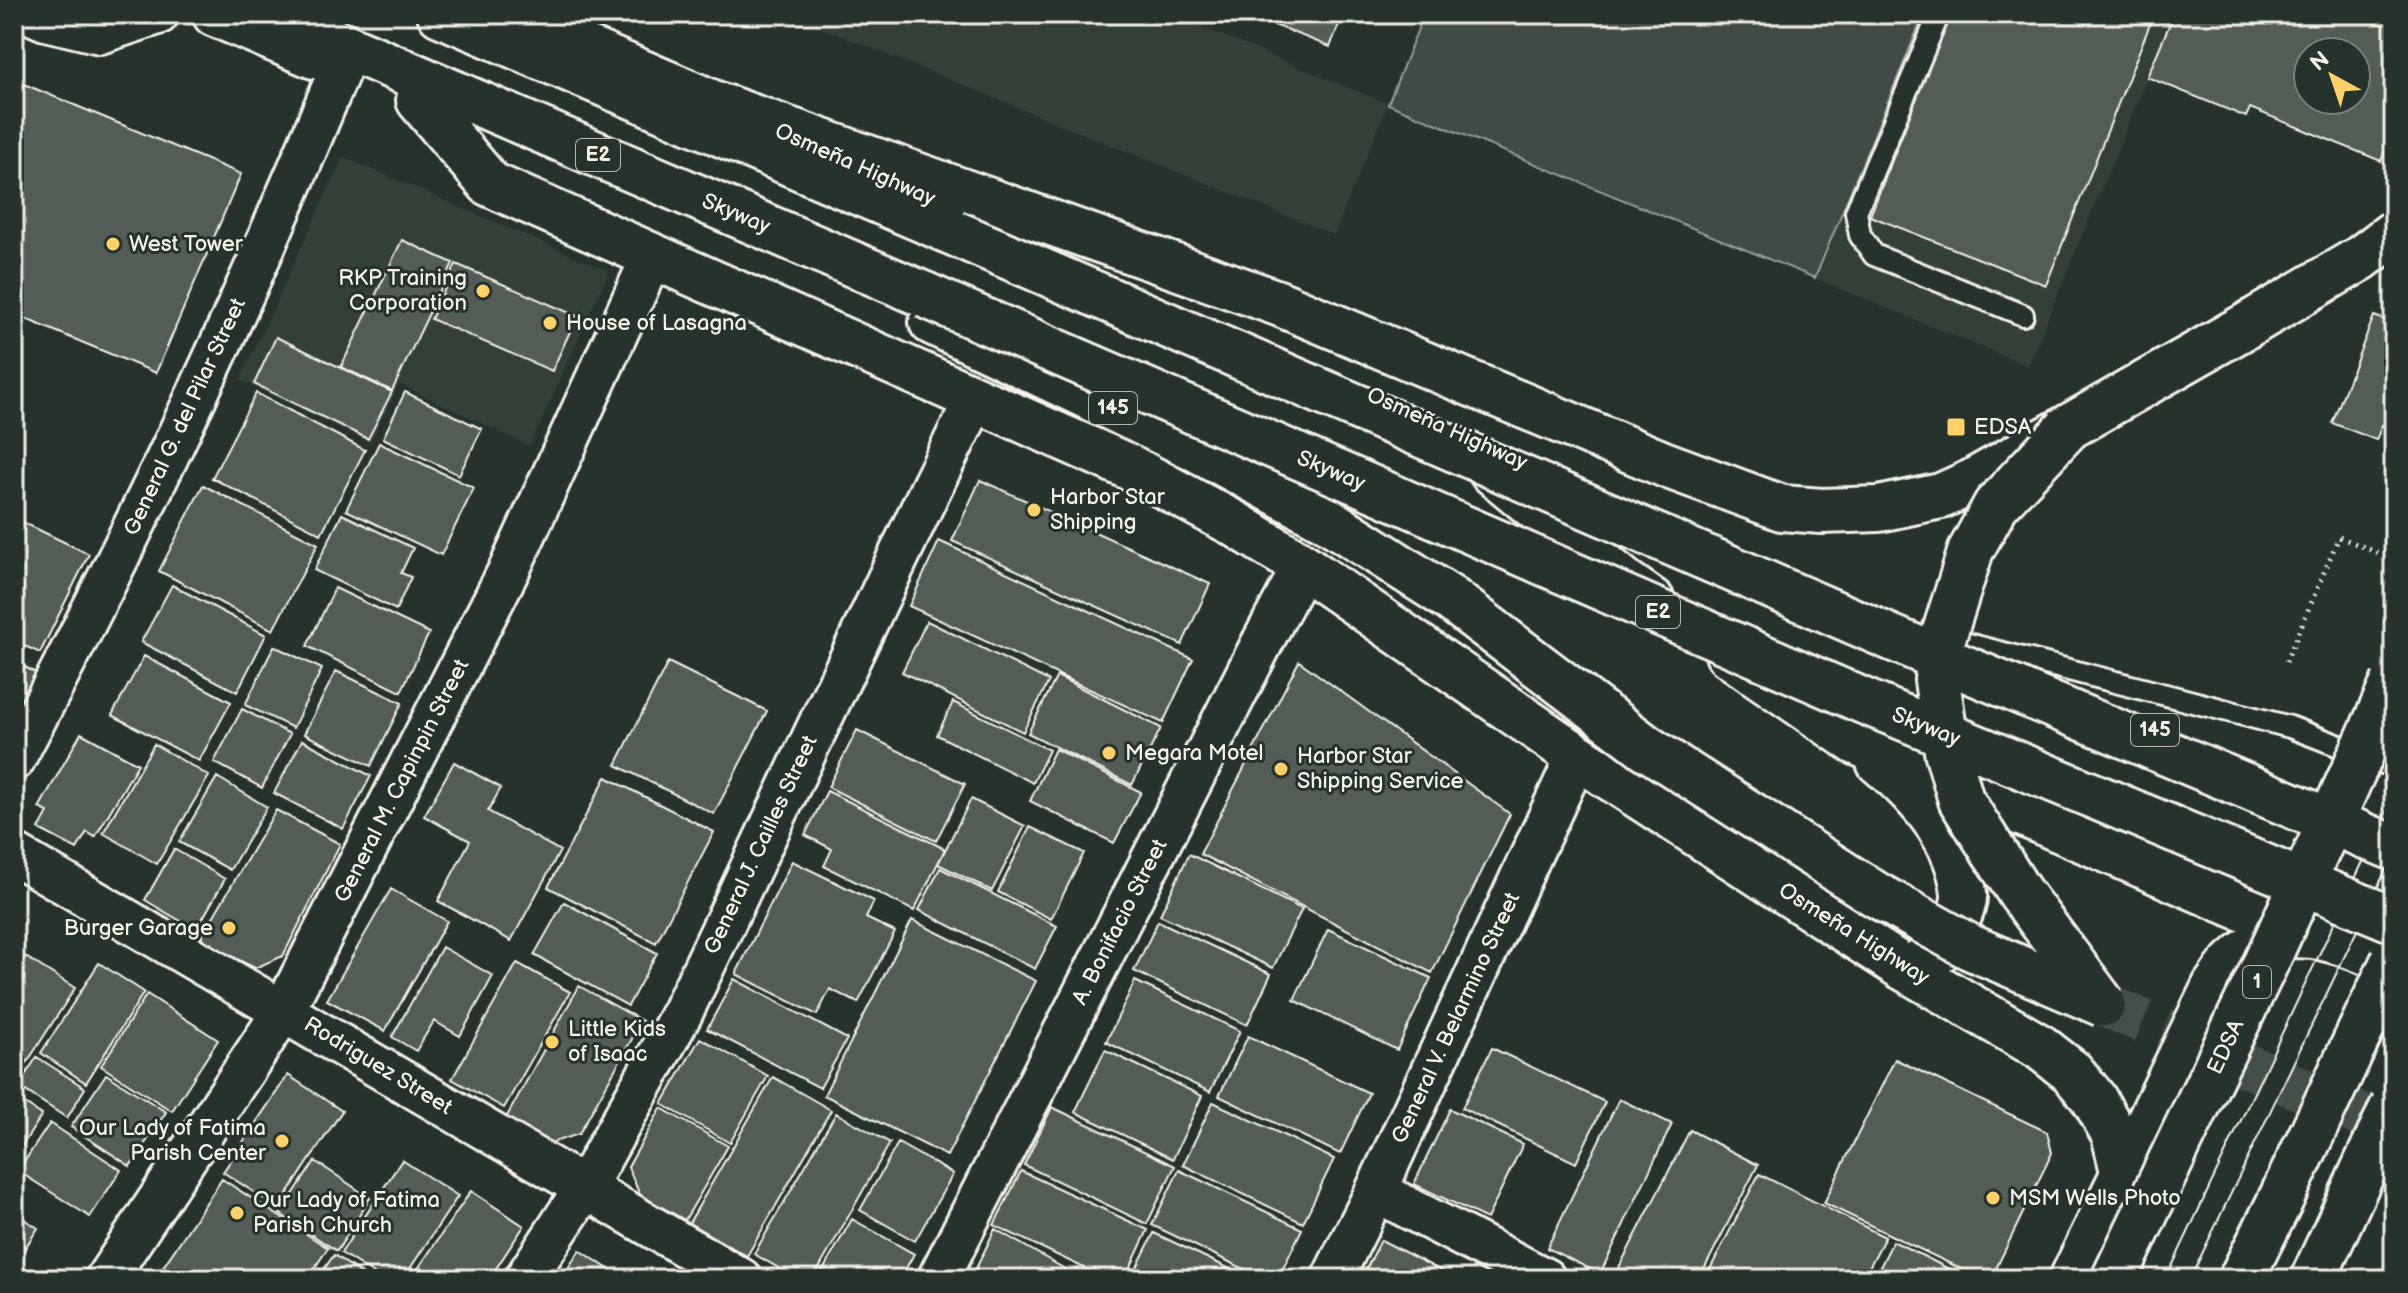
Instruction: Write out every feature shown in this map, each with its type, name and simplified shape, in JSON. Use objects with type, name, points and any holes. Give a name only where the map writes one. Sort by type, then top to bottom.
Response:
[{"type":"main road","name":"Osmeña Highway","points":[[215,14],[511,137],[985,345],[1191,446],[1326,519],[1451,599],[1647,748],[1875,894],[1970,947],[2103,1004],[2020,893],[1961,800],[1947,751],[1937,680],[1943,638],[1971,550],[1996,505],[2067,429]]},
{"type":"main road","name":"Skyway","points":[[270,14],[1866,702],[2394,920]]},
{"type":"main road","points":[[440,14],[1877,632],[2394,848]]},
{"type":"main road","name":"Osmeña Highway","points":[[505,14],[727,108],[1437,426],[2394,829]]},
{"type":"main road","name":"Osmeña Highway","points":[[419,100],[490,184],[1127,466],[1237,525],[1303,566],[1577,756],[1904,968],[2040,1047],[2072,1072],[2094,1099],[2114,1134],[2124,1175]]},
{"type":"main road","points":[[727,108],[1278,303],[1666,465],[1782,508],[1822,511],[1879,509],[1941,496],[1972,482],[2361,258],[2394,233]]},
{"type":"main road","points":[[1437,426],[1625,582],[1856,742],[1911,790],[1953,849],[1965,897],[1953,935],[1933,956],[1904,968]]},
{"type":"main road","name":"EDSA","points":[[2114,1279],[2279,935],[2394,682]]},
{"type":"main road","points":[[1856,742],[2242,908],[2394,962],[2241,1279]]},
{"type":"main road","points":[[2072,1279],[2215,986],[2234,961],[2259,943],[2290,934],[2339,940]]},
{"type":"main road","points":[[2313,1279],[2394,1104]]},
{"type":"street","points":[[32,14],[100,33],[158,14]]},
{"type":"street","name":"General G. del Pilar Street","points":[[14,760],[85,628],[204,379],[299,169],[341,67]]},
{"type":"street","name":"General M. Capinpin Street","points":[[106,1279],[284,1010],[510,568],[652,257]]},
{"type":"street","name":"General J. Cailles Street","points":[[525,1279],[584,1189],[682,1013],[976,398]]},
{"type":"street","name":"A. Bonifacio Street","points":[[938,1279],[1303,566]]},
{"type":"street","name":"General V. Belarmino Street","points":[[1332,1279],[1376,1191],[1577,756]]},
{"type":"street","name":"Rodriguez Street","points":[[14,854],[741,1279]]},
{"type":"street","points":[[1376,1191],[1545,1279]]},
{"type":"lane","points":[[1939,14],[1856,212],[1860,235],[1874,255],[2023,315]]},
{"type":"lane","points":[[1916,630],[2290,727],[2394,767]]},
{"type":"path","points":[[2286,662],[2339,537],[2394,559]]},
{"type":"shaded area","points":[[787,14],[1170,14],[1388,104],[1334,235]]},
{"type":"shaded area","points":[[1424,14],[1924,14],[1815,278],[1388,104]]},
{"type":"shaded area","points":[[1924,14],[2174,14],[2028,366],[1816,279]]},
{"type":"shaded area","points":[[343,157],[609,271],[530,446],[399,384],[370,443],[240,380]]},
{"type":"building","points":[[1247,14],[1343,14],[1330,47]]},
{"type":"building","points":[[1950,14],[2154,14],[2046,285],[1870,216]]},
{"type":"building","points":[[2174,14],[2394,14],[2394,87],[2391,93],[2394,95],[2394,130],[2381,161],[2250,108],[2246,117],[2147,77]]},
{"type":"building","name":"West Tower","points":[[14,80],[241,174],[156,373],[14,314]]},
{"type":"building","points":[[402,240],[453,263],[392,391],[341,367]]},
{"type":"building","points":[[456,264],[577,316],[552,371],[431,319]]},
{"type":"building","points":[[2374,316],[2394,323],[2394,430],[2382,425],[2376,440],[2332,423]]},
{"type":"building","points":[[276,337],[392,392],[368,439],[254,384]]},
{"type":"building","points":[[405,392],[482,429],[459,475],[383,438]]},
{"type":"building","points":[[256,393],[365,450],[321,534],[212,478]]},
{"type":"building","points":[[379,443],[474,488],[441,555],[346,510]]},
{"type":"building","points":[[980,480],[1210,584],[1182,645],[952,541]]},
{"type":"building","points":[[203,485],[318,544],[273,630],[159,571]]},
{"type":"building","points":[[342,514],[413,548],[401,573],[411,577],[396,610],[314,570]]},
{"type":"building","points":[[14,518],[89,554],[40,653],[14,641]]},
{"type":"building","points":[[939,541],[1193,659],[1163,723],[909,606]]},
{"type":"building","points":[[172,585],[266,635],[237,692],[141,642]]},
{"type":"building","points":[[335,588],[429,633],[401,692],[307,646]]},
{"type":"building","points":[[927,621],[1049,681],[1023,732],[902,672]]},
{"type":"building","points":[[274,646],[322,669],[293,728],[245,705]]},
{"type":"building","points":[[144,656],[231,702],[199,761],[112,715]]},
{"type":"building","points":[[14,661],[36,673],[14,713]]},
{"type":"building","points":[[1299,661],[1510,814],[1432,973],[1200,854]]},
{"type":"building","points":[[668,662],[767,711],[714,814],[616,765]]},
{"type":"building","points":[[336,671],[402,703],[371,766],[304,734]]},
{"type":"building","points":[[1057,676],[1161,728],[1132,785],[1028,733]]},
{"type":"building","points":[[953,702],[1049,750],[1033,783],[937,735]]},
{"type":"building","points":[[242,709],[290,734],[262,788],[214,762]]},
{"type":"building","points":[[857,730],[965,784],[936,841],[828,787]]},
{"type":"building","points":[[81,733],[138,764],[95,837],[87,832],[77,849],[39,829],[48,812],[39,808]]},
{"type":"building","points":[[302,740],[371,776],[343,829],[274,793]]},
{"type":"building","points":[[154,744],[209,776],[157,864],[103,833]]},
{"type":"building","points":[[1055,749],[1141,792],[1114,843],[1030,801]]},
{"type":"building","points":[[454,762],[501,788],[488,811],[560,851],[511,941],[438,901],[470,841],[424,816]]},
{"type":"building","points":[[217,777],[267,807],[230,870],[179,842]]},
{"type":"building","points":[[606,777],[714,832],[656,943],[548,887]]},
{"type":"building","points":[[827,791],[945,849],[914,911],[824,866],[832,849],[805,835]]},
{"type":"building","points":[[971,799],[1025,826],[992,891],[938,864]]},
{"type":"building","points":[[276,810],[340,844],[283,956],[255,968],[199,941]]},
{"type":"building","points":[[1030,827],[1084,853],[1051,919],[998,892]]},
{"type":"building","points":[[174,849],[225,879],[196,930],[145,900]]},
{"type":"building","points":[[1189,854],[1302,909],[1273,968],[1160,915]]},
{"type":"building","points":[[792,861],[874,901],[866,918],[895,932],[858,1003],[830,989],[817,1015],[736,974]]},
{"type":"building","points":[[940,868],[1057,926],[1035,969],[919,910]]},
{"type":"building","points":[[391,889],[447,921],[385,1031],[327,1000]]},
{"type":"building","points":[[564,902],[657,953],[628,1006],[534,955]]},
{"type":"building","points":[[912,920],[1036,981],[947,1156],[824,1095]]},
{"type":"building","points":[[1158,921],[1271,974],[1247,1025],[1134,971]]},
{"type":"building","points":[[1328,929],[1431,978],[1397,1050],[1294,1000]]},
{"type":"building","points":[[442,947],[493,976],[460,1036],[434,1021],[416,1051],[392,1037]]},
{"type":"building","points":[[21,954],[75,988],[15,1081],[14,966]]},
{"type":"building","points":[[99,963],[144,992],[86,1083],[41,1053]]},
{"type":"building","points":[[517,963],[570,992],[504,1108],[452,1079]]},
{"type":"building","points":[[734,979],[847,1039],[820,1088],[707,1029]]},
{"type":"building","points":[[1135,981],[1240,1031],[1210,1092],[1106,1042]]},
{"type":"building","points":[[579,986],[642,1021],[579,1134],[551,1143],[506,1118]]},
{"type":"building","points":[[147,994],[218,1040],[172,1111],[101,1066]]},
{"type":"building","points":[[1248,1036],[1369,1093],[1340,1154],[1219,1096]]},
{"type":"building","points":[[700,1038],[768,1076],[730,1143],[662,1104]]},
{"type":"building","points":[[1492,1048],[1605,1102],[1576,1163],[1462,1108]]},
{"type":"building","points":[[1105,1050],[1202,1096],[1173,1159],[1075,1112]]},
{"type":"building","points":[[37,1057],[85,1088],[67,1118],[18,1086]]},
{"type":"building","points":[[1895,1059],[2047,1132],[2052,1153],[1991,1279],[1982,1279],[1824,1203]]},
{"type":"building","points":[[106,1074],[166,1112],[130,1166],[71,1127]]},
{"type":"building","name":"Our Lady of Fatima Parish Center","points":[[288,1075],[342,1111],[278,1208],[223,1172]]},
{"type":"building","points":[[773,1077],[831,1110],[747,1256],[689,1223]]},
{"type":"building","points":[[14,1097],[42,1115],[14,1158]]},
{"type":"building","points":[[1619,1099],[1672,1124],[1600,1274],[1547,1248]]},
{"type":"building","points":[[1213,1102],[1334,1159],[1303,1223],[1183,1165]]},
{"type":"building","points":[[1052,1107],[1175,1166],[1147,1224],[1024,1165]]},
{"type":"building","points":[[661,1108],[728,1146],[685,1220],[640,1195],[628,1167]]},
{"type":"building","points":[[1450,1109],[1523,1144],[1487,1219],[1414,1184]]},
{"type":"building","points":[[836,1113],[890,1143],[813,1279],[798,1279],[754,1254]]},
{"type":"building","points":[[50,1123],[121,1170],[90,1217],[18,1171]]},
{"type":"building","points":[[1690,1130],[1758,1165],[1699,1279],[1613,1279]]},
{"type":"building","points":[[898,1143],[953,1174],[915,1241],[860,1210]]},
{"type":"building","points":[[402,1160],[458,1196],[403,1279],[382,1279],[341,1253]]},
{"type":"building","points":[[315,1161],[370,1198],[337,1251],[280,1214]]},
{"type":"building","points":[[1179,1170],[1302,1229],[1278,1279],[1265,1279],[1152,1225]]},
{"type":"building","points":[[1021,1171],[1148,1230],[1125,1279],[1107,1279],[994,1225]]},
{"type":"building","points":[[1759,1174],[1885,1237],[1863,1279],[1705,1279]]},
{"type":"building","name":"Our Lady of Fatima Parish Church","points":[[222,1179],[328,1248],[307,1279],[155,1279]]},
{"type":"building","points":[[471,1191],[524,1226],[489,1279],[411,1279]]},
{"type":"building","points":[[14,1213],[38,1228],[14,1265]]},
{"type":"building","points":[[852,1219],[914,1254],[900,1279],[818,1279]]},
{"type":"building","points":[[995,1229],[1065,1269],[1059,1279],[971,1279]]},
{"type":"building","points":[[1154,1233],[1251,1279],[1131,1279]]},
{"type":"building","points":[[1381,1240],[1457,1279],[1361,1279]]},
{"type":"building","points":[[1893,1241],[1969,1279],[1874,1279]]},
{"type":"building","points":[[580,1250],[623,1279],[561,1279]]},
{"type":"building","points":[[334,1255],[369,1279],[317,1279]]},
{"type":"tunnel","points":[[2103,1004],[2394,1129]]},
{"type":"tram line","points":[[2166,1279],[2394,796]]},
{"type":"tram line","points":[[2190,1279],[2394,853]]},
{"type":"place","name":"West Tower","points":[[113,244]]},
{"type":"place","name":"RKP Training Corporation","points":[[483,291]]},
{"type":"place","name":"House of Lasagna","points":[[550,323]]},
{"type":"place","name":"EDSA","points":[[1956,427]]},
{"type":"place","name":"Harbor Star Shipping","points":[[1034,510]]},
{"type":"place","name":"Megara Motel","points":[[1109,753]]},
{"type":"place","name":"Harbor Star Shipping Service","points":[[1281,769]]},
{"type":"place","name":"Burger Garage","points":[[229,928]]},
{"type":"place","name":"Little Kids of Isaac","points":[[552,1042]]},
{"type":"place","name":"Our Lady of Fatima Parish Center","points":[[282,1141]]},
{"type":"place","name":"MSM Wells Photo","points":[[1993,1198]]},
{"type":"place","name":"Our Lady of Fatima Parish Church","points":[[237,1213]]}]
